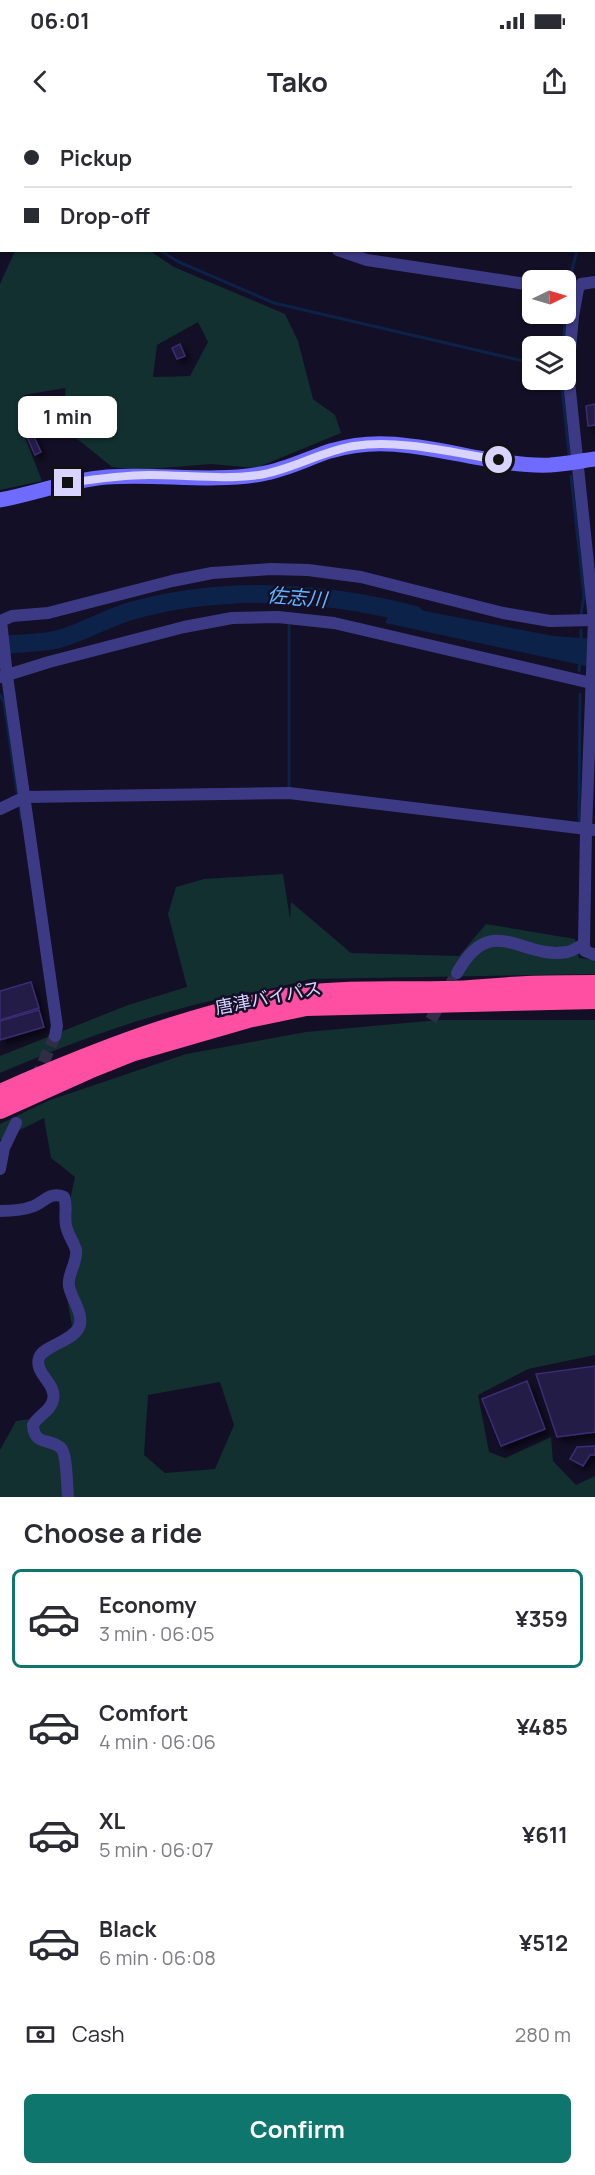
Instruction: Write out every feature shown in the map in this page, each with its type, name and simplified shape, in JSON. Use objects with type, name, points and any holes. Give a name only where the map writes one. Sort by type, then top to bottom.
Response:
[{"type":"highway","name":"唐津バイパス","points":[[0,1093],[88,1055],[131,1040],[212,1015],[300,995],[595,984]]},
{"type":"highway","name":"唐津バイパス","points":[[0,1110],[134,1052],[248,1019],[306,1007],[595,1000]]},
{"type":"street","points":[[344,252],[367,260],[522,283]]},
{"type":"street","points":[[576,287],[581,284],[595,282]]},
{"type":"street","points":[[572,324],[568,372],[594,620],[590,830],[584,944],[585,951],[595,955]]},
{"type":"street","points":[[0,500],[68,483],[105,477],[258,475],[286,469],[330,451],[355,446],[388,444],[550,465],[595,459]]},
{"type":"street","points":[[55,1036],[57,1026],[25,797],[5,674],[1,622],[12,616],[48,613],[212,573],[270,569],[308,570],[361,577],[503,613],[550,621],[594,620]]},
{"type":"street","points":[[5,674],[184,627],[232,618],[278,617],[334,623],[591,683]]},
{"type":"street","points":[[0,809],[25,797],[290,793],[590,830]]},
{"type":"street","points":[[457,973],[467,955],[483,943],[506,940],[552,953],[569,952],[584,944]]},
{"type":"street","points":[[0,1169],[4,1148],[16,1123]]},
{"type":"street","points":[[0,1211],[24,1209],[36,1205],[51,1195],[58,1194],[64,1197],[66,1204],[66,1227],[76,1250],[69,1281],[70,1294],[80,1315],[80,1326],[72,1337],[42,1353],[38,1360],[39,1369],[53,1389],[54,1399],[50,1407],[33,1425],[34,1433],[39,1439],[61,1448],[64,1455],[68,1497]]},
{"type":"green space","points":[[15,252],[152,252],[174,267],[285,314],[298,341],[313,399],[335,415],[341,433],[256,468],[211,464],[138,470],[112,467],[76,438],[66,418],[65,388],[24,395],[19,422],[42,481],[0,490],[0,284]],"holes":[[[198,322],[208,342],[190,376],[153,377],[157,345]]]},
{"type":"green space","points":[[283,874],[290,919],[291,902],[351,953],[459,956],[486,924],[575,939],[579,958],[595,960],[595,974],[310,979],[208,1001],[144,1019],[71,1044],[0,1073],[0,1056],[128,1005],[187,987],[168,914],[176,887],[204,879]]},
{"type":"green space","points":[[439,1020],[595,1020],[595,1355],[528,1369],[478,1395],[489,1452],[505,1458],[551,1437],[553,1461],[576,1485],[595,1476],[595,1497],[0,1497],[0,1450],[16,1421],[30,1419],[30,1424],[52,1410],[43,1372],[44,1364],[52,1348],[72,1326],[64,1282],[74,1249],[65,1224],[75,1177],[51,1158],[44,1118],[0,1140],[0,1124],[50,1100],[186,1054],[306,1032]],"holes":[[[220,1382],[234,1425],[215,1469],[165,1473],[144,1455],[148,1395]]]},
{"type":"water","points":[[394,605],[553,636],[595,639],[595,668],[385,623]]},
{"type":"building","points":[[180,344],[185,356],[177,359],[172,348]]},
{"type":"building","points":[[595,404],[595,425],[588,426],[586,406]]},
{"type":"building","points":[[29,426],[41,452],[35,455],[23,428]]},
{"type":"building","points":[[31,982],[39,1008],[0,1020],[0,991]]},
{"type":"building","points":[[39,1010],[44,1027],[0,1040],[0,1021]]},
{"type":"building","points":[[595,1366],[595,1432],[557,1437],[536,1374]]},
{"type":"building","points":[[527,1381],[545,1429],[501,1446],[482,1399]]},
{"type":"building","points":[[595,1446],[595,1455],[590,1455],[583,1466],[570,1459],[577,1447]]},
{"type":"waterway","points":[[162,252],[179,262],[274,303],[522,361]]},
{"type":"waterway","points":[[572,270],[576,252]]},
{"type":"waterway","points":[[564,336],[565,324]]},
{"type":"waterway","points":[[562,390],[569,454]]},
{"type":"waterway","points":[[571,476],[584,596],[581,614]]},
{"type":"waterway","name":"佐志川","points":[[0,645],[59,639],[131,611],[202,597],[273,594],[309,596],[415,615]]},
{"type":"waterway","points":[[289,625],[289,787]]},
{"type":"waterway","points":[[581,630],[581,640]]},
{"type":"waterway","points":[[579,671],[580,661]]},
{"type":"waterway","points":[[579,822],[580,694]]},
{"type":"waterway","points":[[0,695],[4,702],[17,792]]},
{"type":"waterway","points":[[20,807],[21,819]]},
{"type":"tunnel","points":[[431,1020],[457,973]]},
{"type":"tunnel","points":[[36,1079],[55,1036]]},
{"type":"route","points":[[68,483],[105,477],[148,475],[221,477],[258,475],[286,469],[330,451],[355,446],[388,444],[499,460]]}]
